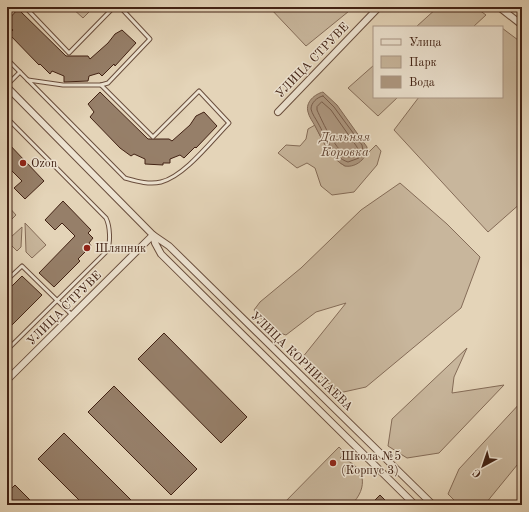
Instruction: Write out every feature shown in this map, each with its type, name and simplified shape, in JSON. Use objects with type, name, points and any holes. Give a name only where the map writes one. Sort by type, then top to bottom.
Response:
[{"type":"street","name":"УЛИЦА СТРУВЕ","points":[[278,112],[379,7]]},
{"type":"street","points":[[499,7],[522,24]]},
{"type":"street","name":"УЛИЦА КОРНИЛАЕВА","points":[[7,86],[153,235],[168,246],[433,505]]},
{"type":"street","name":"УЛИЦА СТРУВЕ","points":[[7,380],[153,235]]},
{"type":"street","name":"УЛИЦА КОРНИЛАЕВА","points":[[153,235],[160,254],[415,505]]},
{"type":"lane","points":[[25,7],[69,52],[114,7]]},
{"type":"lane","points":[[28,80],[63,85],[93,86],[108,83],[150,39],[120,7]]},
{"type":"lane","points":[[7,59],[125,178],[137,181],[161,182],[172,178],[182,172],[229,123],[199,91],[153,137],[101,85]]},
{"type":"lane","points":[[7,86],[20,72]]},
{"type":"lane","points":[[7,118],[106,218],[108,222],[108,249],[7,350]]},
{"type":"lane","points":[[7,280],[22,266],[72,315]]},
{"type":"green space","points":[[71,7],[94,7],[83,18]]},
{"type":"green space","points":[[269,7],[354,7],[306,46]]},
{"type":"green space","points":[[438,7],[475,7],[486,15],[474,26],[417,26]]},
{"type":"green space","points":[[503,29],[522,43],[522,202],[488,232],[394,130],[418,98],[503,98]]},
{"type":"green space","points":[[373,66],[373,98],[397,98],[378,116],[348,88]]},
{"type":"green space","points":[[315,125],[331,154],[345,166],[366,155],[376,145],[381,151],[377,165],[354,192],[332,195],[321,186],[315,168],[307,163],[297,168],[278,153],[286,145],[300,146],[306,139],[308,129]]},
{"type":"green space","points":[[400,183],[447,224],[480,257],[461,308],[366,387],[339,393],[302,358],[346,303],[316,312],[286,335],[271,330],[254,310],[260,302],[301,268],[361,210]]},
{"type":"green space","points":[[7,205],[16,215],[7,224]]},
{"type":"green space","points":[[25,223],[46,245],[32,258],[26,252]]},
{"type":"green space","points":[[22,227],[21,247],[17,251],[7,241],[7,233],[11,237]]},
{"type":"green space","points":[[467,348],[454,377],[452,393],[504,385],[439,453],[407,458],[388,446],[392,419]]},
{"type":"green space","points":[[522,401],[522,459],[486,503],[459,505],[448,494],[459,469]]},
{"type":"green space","points":[[339,447],[345,453],[340,458],[349,461],[355,466],[360,471],[362,478],[361,491],[351,505],[282,505]]},
{"type":"water","name":"Дальняя Коровка","points":[[323,92],[337,105],[367,147],[366,155],[357,164],[345,166],[331,154],[309,116],[307,108],[309,102],[311,99]]},
{"type":"building","points":[[18,9],[66,56],[88,56],[90,59],[108,43],[115,34],[122,30],[136,43],[115,66],[114,64],[102,76],[99,73],[89,76],[88,81],[64,82],[64,76],[52,71],[50,74],[40,64],[39,65],[9,34],[13,30],[7,24],[7,21]]},
{"type":"building","points":[[100,92],[148,139],[169,139],[172,141],[190,125],[196,116],[204,112],[217,126],[184,158],[180,155],[170,159],[170,163],[163,163],[163,165],[145,164],[145,159],[134,154],[131,156],[120,148],[90,117],[94,112],[88,104]]},
{"type":"building","points":[[7,142],[44,181],[25,199],[14,188],[22,181],[7,166]]},
{"type":"building","points":[[63,201],[91,230],[88,233],[93,238],[89,243],[91,246],[78,259],[80,261],[54,287],[39,273],[75,236],[62,223],[55,230],[45,220]]},
{"type":"building","points":[[22,276],[42,295],[7,330],[7,291]]},
{"type":"building","points":[[164,333],[247,417],[221,443],[138,359]]},
{"type":"building","points":[[114,386],[197,469],[171,495],[88,412]]},
{"type":"building","points":[[64,433],[136,505],[84,505],[38,459]]},
{"type":"building","points":[[15,485],[35,505],[7,505],[7,493]]},
{"type":"building","points":[[380,495],[390,505],[370,505]]},
{"type":"place","name":"Ozon","points":[[23,163]]},
{"type":"place","name":"Шляпник","points":[[87,248]]},
{"type":"place","name":"Школа №5 (Корпус 3)","points":[[333,463]]}]
